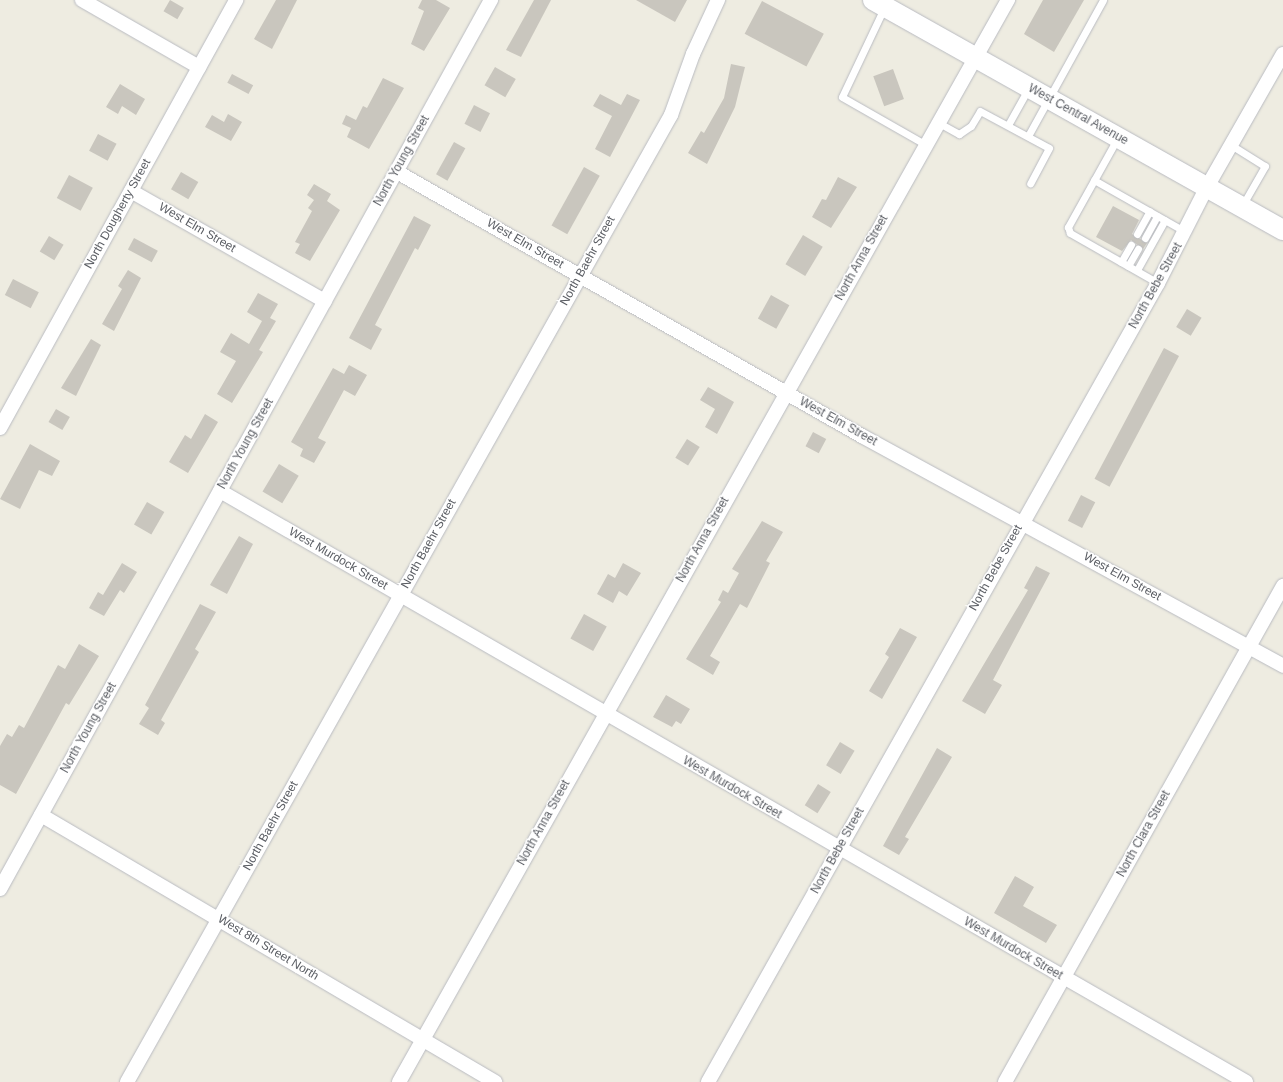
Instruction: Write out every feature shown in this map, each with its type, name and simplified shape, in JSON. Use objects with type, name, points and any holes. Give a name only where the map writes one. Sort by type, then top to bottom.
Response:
[{"type":"main road","name":"West Central Avenue","points":[[879,3],[1283,230]]},
{"type":"street","points":[[82,0],[199,67]]},
{"type":"street","name":"North Dougherty Street","points":[[0,428],[236,0]]},
{"type":"street","name":"North Young Street","points":[[0,889],[491,0]]},
{"type":"street","name":"North Baehr Street","points":[[127,1082],[671,116],[696,47],[718,0]]},
{"type":"street","name":"North Anna Street","points":[[399,1082],[1008,0]]},
{"type":"street","name":"North Bebe Street","points":[[708,1082],[1022,522],[1158,283],[1186,232],[1207,187],[1283,54]]},
{"type":"street","name":"West Elm Street","points":[[396,172],[786,392],[1283,666]]},
{"type":"street","name":"West Elm Street","points":[[131,191],[325,301]]},
{"type":"street","name":"West Murdock Street","points":[[220,491],[838,849],[1246,1082]]},
{"type":"street","name":"North Clara Street","points":[[1005,1082],[1283,586]]},
{"type":"street","name":"West 8th Street North","points":[[41,815],[495,1082]]},
{"type":"lane","points":[[1028,136],[1103,0]]},
{"type":"lane","points":[[879,3],[842,97],[926,145]]},
{"type":"lane","points":[[1008,125],[1029,87]]},
{"type":"lane","points":[[939,123],[959,134],[972,126],[980,110],[1049,148],[1030,183]]},
{"type":"lane","points":[[1118,137],[1068,227],[1070,233],[1158,283]]},
{"type":"lane","points":[[1231,145],[1265,166],[1241,206]]},
{"type":"lane","points":[[1094,180],[1186,232]]},
{"type":"lane","points":[[1137,234],[1150,211]]},
{"type":"lane","points":[[1145,238],[1157,216]]},
{"type":"lane","points":[[1137,270],[1165,220]]},
{"type":"lane","points":[[1122,262],[1131,245]]},
{"type":"lane","points":[[1128,266],[1138,249]]},
{"type":"building","points":[[170,0],[184,8],[177,19],[164,11]]},
{"type":"building","points":[[276,0],[297,0],[272,49],[254,39]]},
{"type":"building","points":[[422,0],[436,0],[450,8],[424,51],[411,44],[424,11],[418,8]]},
{"type":"building","points":[[534,0],[551,0],[521,57],[506,50]]},
{"type":"building","points":[[636,0],[687,0],[675,22]]},
{"type":"building","points":[[1043,0],[1084,0],[1054,52],[1024,34]]},
{"type":"building","points":[[762,1],[824,34],[806,67],[745,34]]},
{"type":"building","points":[[731,64],[745,67],[735,107],[707,164],[688,153],[701,131],[704,133],[724,98]]},
{"type":"building","points":[[495,67],[516,79],[505,97],[484,85]]},
{"type":"building","points":[[893,69],[904,99],[884,106],[873,76]]},
{"type":"building","points":[[232,74],[253,85],[248,94],[227,83]]},
{"type":"building","points":[[383,78],[404,88],[369,149],[347,137],[351,128],[342,124],[346,115],[356,120],[363,106],[367,108]]},
{"type":"building","points":[[120,84],[145,99],[136,115],[122,106],[118,114],[106,107]]},
{"type":"building","points":[[600,94],[621,105],[627,94],[640,100],[610,157],[595,149],[612,116],[593,106]]},
{"type":"building","points":[[474,105],[490,113],[481,132],[464,124]]},
{"type":"building","points":[[228,114],[242,122],[231,141],[205,127],[212,115],[224,122]]},
{"type":"building","points":[[98,134],[117,144],[108,161],[89,151]]},
{"type":"building","points":[[454,142],[465,148],[447,181],[436,174]]},
{"type":"building","points":[[584,167],[600,176],[567,234],[552,226]]},
{"type":"building","points":[[181,172],[198,182],[188,199],[171,189]]},
{"type":"building","points":[[69,175],[93,188],[81,211],[57,198]]},
{"type":"building","points":[[838,177],[857,187],[831,228],[812,217],[822,199],[826,200]]},
{"type":"building","points":[[314,184],[331,194],[327,201],[340,210],[310,261],[295,253],[300,244],[295,242],[312,211],[308,208],[314,200],[307,195]]},
{"type":"building","points":[[1113,206],[1139,220],[1132,234],[1147,243],[1143,249],[1131,240],[1122,251],[1096,237]]},
{"type":"building","points":[[414,216],[431,225],[418,250],[415,248],[375,325],[382,329],[371,350],[349,338]]},
{"type":"building","points":[[803,235],[823,247],[805,276],[785,264]]},
{"type":"building","points":[[49,236],[64,245],[54,260],[40,251]]},
{"type":"building","points":[[134,238],[158,251],[152,262],[128,249]]},
{"type":"building","points":[[128,270],[141,278],[114,331],[102,324],[122,289],[118,286]]},
{"type":"building","points":[[13,279],[39,292],[31,308],[5,295]]},
{"type":"building","points":[[258,293],[278,304],[270,318],[276,321],[259,350],[263,352],[232,403],[217,394],[236,361],[220,352],[231,333],[249,344],[262,321],[247,312]]},
{"type":"building","points":[[771,295],[789,305],[776,329],[758,319]]},
{"type":"building","points":[[1187,309],[1202,318],[1191,336],[1176,327]]},
{"type":"building","points":[[91,339],[101,345],[76,396],[61,388]]},
{"type":"building","points":[[1164,348],[1179,356],[1110,487],[1095,479]]},
{"type":"building","points":[[349,365],[367,375],[355,396],[344,390],[318,438],[326,442],[314,463],[300,456],[303,449],[291,442],[333,368],[344,374]]},
{"type":"building","points":[[708,387],[734,402],[717,434],[705,427],[715,409],[700,400]]},
{"type":"building","points":[[56,409],[70,417],[62,430],[48,422]]},
{"type":"building","points":[[205,414],[218,422],[188,473],[169,462],[185,435],[191,439]]},
{"type":"building","points":[[813,432],[826,439],[819,453],[805,446]]},
{"type":"building","points":[[687,439],[700,447],[688,466],[675,458]]},
{"type":"building","points":[[30,444],[60,461],[52,476],[39,470],[20,509],[0,499]]},
{"type":"building","points":[[279,464],[299,476],[282,503],[263,491]]},
{"type":"building","points":[[1081,495],[1095,502],[1082,528],[1068,521]]},
{"type":"building","points":[[147,502],[164,512],[151,535],[134,525]]},
{"type":"building","points":[[762,521],[783,532],[766,561],[770,563],[747,608],[740,604],[710,656],[720,662],[713,675],[686,659],[721,602],[718,600],[723,590],[728,593],[739,573],[732,569]]},
{"type":"building","points":[[239,536],[253,544],[227,594],[210,585]]},
{"type":"building","points":[[122,563],[137,572],[124,593],[120,590],[104,616],[89,608],[98,592],[103,595]]},
{"type":"building","points":[[623,563],[641,573],[627,596],[619,591],[613,603],[597,594],[608,574],[615,578]]},
{"type":"building","points":[[1036,566],[1050,573],[993,680],[1002,685],[985,714],[962,701],[1028,590],[1024,588]]},
{"type":"building","points":[[200,604],[216,612],[195,649],[199,652],[161,720],[165,723],[158,735],[139,724],[149,708],[145,705]]},
{"type":"building","points":[[584,614],[607,627],[593,651],[570,638]]},
{"type":"building","points":[[900,628],[917,637],[882,699],[869,691],[889,657],[885,654]]},
{"type":"building","points":[[79,644],[99,656],[69,705],[66,703],[16,794],[0,785],[0,746],[7,734],[12,737],[19,725],[24,728],[58,665],[65,669]]},
{"type":"building","points":[[666,695],[690,709],[681,724],[676,721],[672,727],[653,717]]},
{"type":"building","points":[[840,742],[855,751],[841,774],[826,765]]},
{"type":"building","points":[[937,748],[952,757],[905,837],[909,839],[899,855],[883,846]]},
{"type":"building","points":[[818,784],[831,792],[817,813],[805,805]]},
{"type":"building","points":[[1015,876],[1034,887],[1023,906],[1057,925],[1046,943],[994,913]]}]
